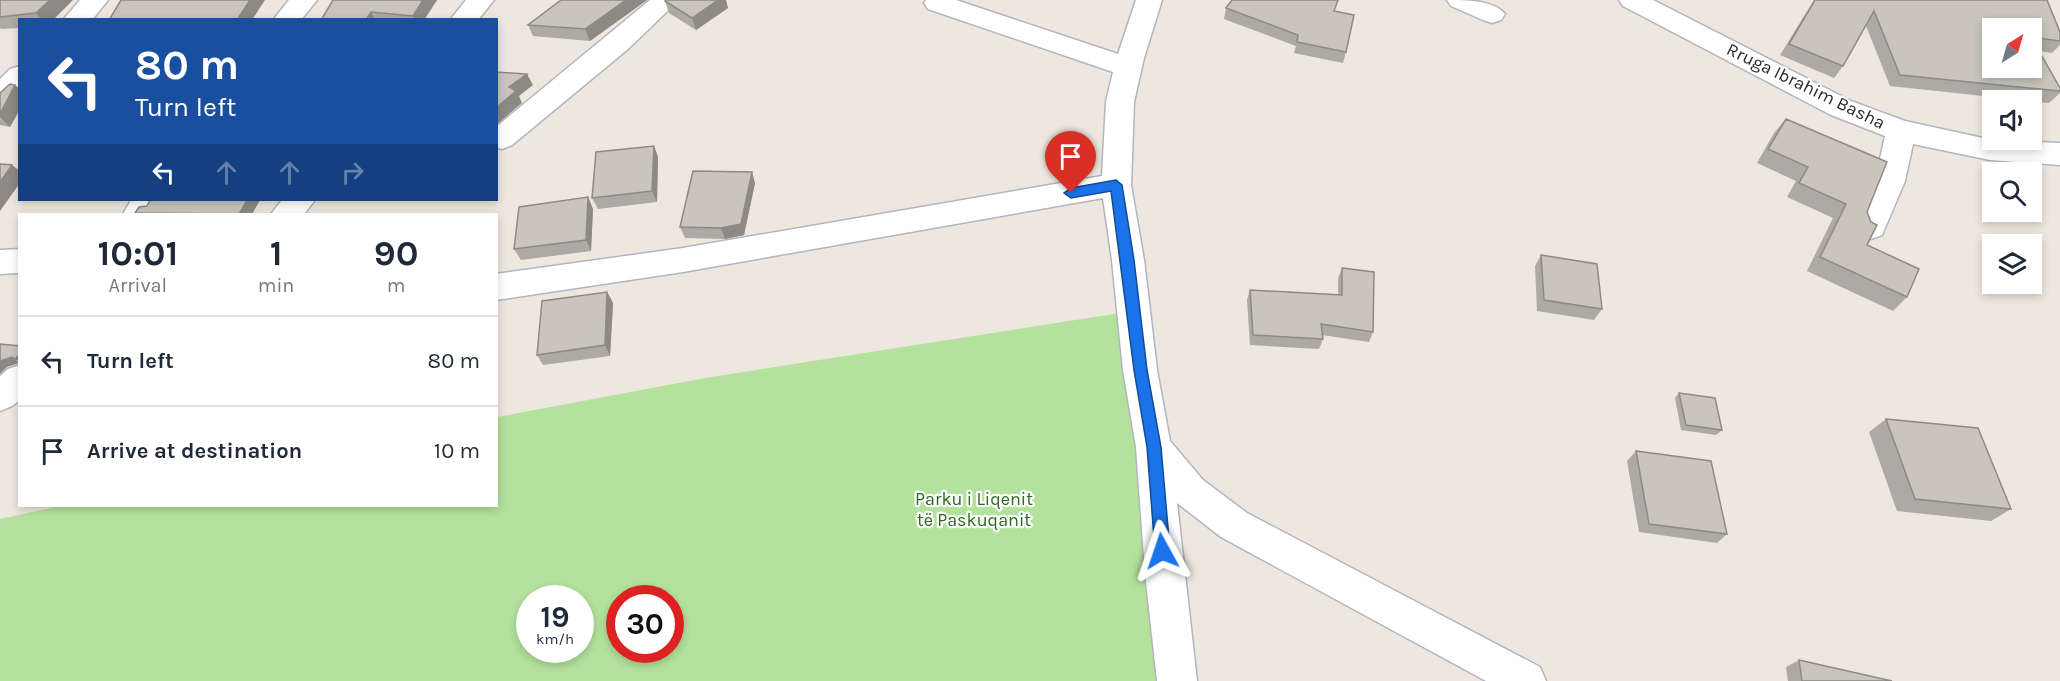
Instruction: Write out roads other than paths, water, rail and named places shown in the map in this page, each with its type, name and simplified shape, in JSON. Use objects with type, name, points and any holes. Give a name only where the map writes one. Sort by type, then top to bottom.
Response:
[{"type":"street","points":[[78,18],[95,0]]},
{"type":"street","points":[[288,18],[304,0]]},
{"type":"street","points":[[465,18],[481,0]]},
{"type":"street","points":[[502,138],[618,43],[666,0]]},
{"type":"street","points":[[1149,0],[1128,67],[1120,102],[1116,185],[1128,260],[1140,370],[1154,447],[1164,572],[1177,681]]},
{"type":"street","points":[[1460,0],[1492,14]]},
{"type":"street","name":"Rruga Ibrahim Basha","points":[[1632,0],[1841,108],[1900,131],[1990,149],[2060,154]]},
{"type":"street","points":[[937,3],[1128,67]]},
{"type":"street","points":[[0,95],[18,78]]},
{"type":"street","points":[[1871,227],[1890,186],[1899,158],[1900,131]]},
{"type":"street","points":[[498,287],[683,260],[1116,185]]},
{"type":"street","points":[[287,213],[299,201]]},
{"type":"street","points":[[0,262],[18,261]]},
{"type":"street","points":[[0,396],[18,381]]},
{"type":"street","points":[[1154,447],[1190,492],[1234,525],[1526,681]]},
{"type":"park label","name":"Parku i Liqenit të Paskuqanit","points":[[974,509]]}]
